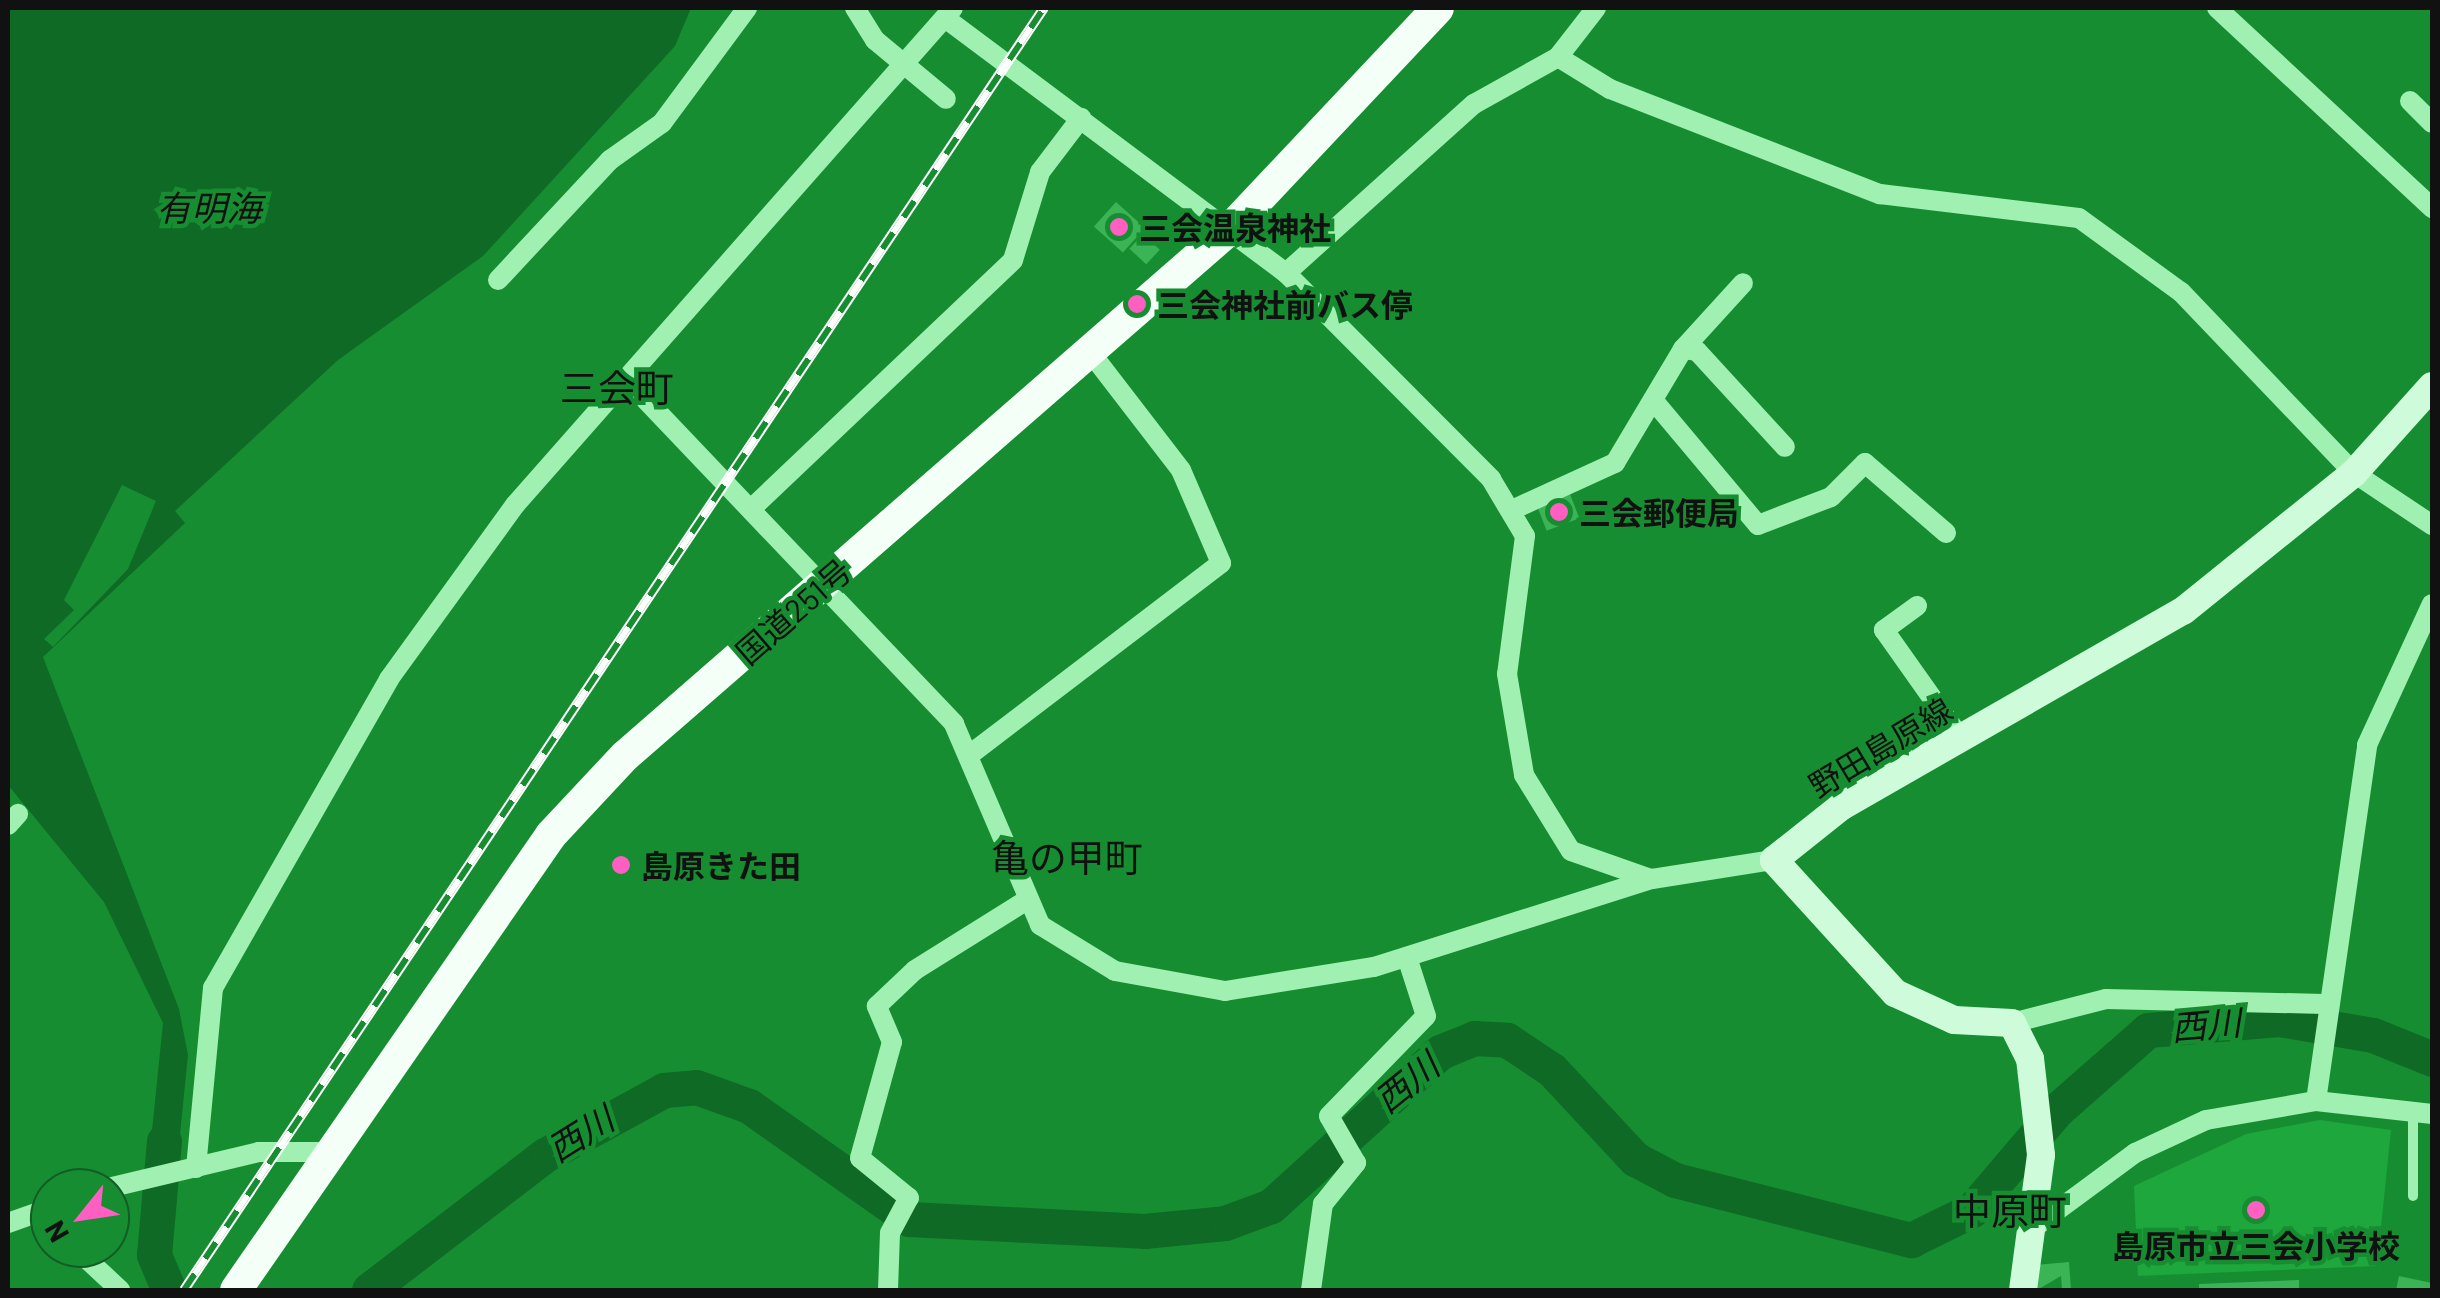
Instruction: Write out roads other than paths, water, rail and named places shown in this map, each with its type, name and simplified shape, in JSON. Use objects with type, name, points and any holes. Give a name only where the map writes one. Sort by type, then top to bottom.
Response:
[{"type":"highway","name":"国道251号","points":[[236,1290],[551,835],[625,756],[1230,229],[1438,8]]},
{"type":"main road","name":"野田島原線","points":[[1774,860],[1842,806],[2183,610],[2354,473],[2432,386]]},
{"type":"main road","points":[[1774,860],[1895,993],[1954,1020],[2012,1024],[2030,1059],[2041,1156],[2028,1232],[2024,1290]]},
{"type":"street","points":[[498,280],[610,160],[662,123],[747,8]]},
{"type":"street","points":[[854,8],[904,65],[946,99]]},
{"type":"street","points":[[1286,273],[1474,104],[1558,57],[1596,8]]},
{"type":"street","points":[[2217,8],[2432,208]]},
{"type":"street","points":[[192,1169],[213,988],[390,679],[516,505],[949,13],[1286,273],[1514,510],[1527,557],[1507,674],[1524,775],[1571,851],[1652,879]]},
{"type":"street","points":[[1558,57],[1610,89],[1880,194],[2079,218],[2181,292],[2354,473],[2432,525]]},
{"type":"street","points":[[2410,100],[2432,123]]},
{"type":"street","points":[[752,509],[1013,260],[1040,172],[1081,118]]},
{"type":"street","points":[[1514,510],[1616,463],[1684,349],[1743,283]]},
{"type":"street","points":[[1684,349],[1697,351],[1785,446]]},
{"type":"street","points":[[972,753],[1221,564],[1181,470],[1090,352]]},
{"type":"street","points":[[626,378],[752,509],[820,588],[899,660],[972,753],[1028,900],[1053,938],[1115,971],[1188,990],[1407,957],[1652,879],[1774,860]]},
{"type":"street","points":[[1653,400],[1758,525],[1826,500],[1865,462],[1946,533]]},
{"type":"street","points":[[2316,1101],[2323,1010],[2367,746],[2432,604]]},
{"type":"street","points":[[1917,606],[1884,630],[1962,740]]},
{"type":"street","points":[[888,1290],[890,1233],[907,1202],[860,1158],[892,1042],[877,1006],[915,970],[1028,900]]},
{"type":"street","points":[[1312,1290],[1323,1204],[1356,1163],[1332,1121],[1384,1049],[1426,1016],[1407,957]]},
{"type":"street","points":[[2012,1024],[2106,999],[2323,1010]]},
{"type":"street","points":[[2028,1232],[2166,1136],[2223,1116],[2316,1101],[2423,1112]]},
{"type":"street","points":[[130,1182],[259,1152],[328,1152]]},
{"type":"street","points":[[96,1268],[120,1290]]},
{"type":"lane","points":[[2413,1196],[2423,1112]]},
{"type":"water","name":"有明海","points":[[8,8],[691,8],[675,46],[483,256],[338,360],[175,511],[185,523],[43,657],[179,1009],[188,1055],[177,1164],[148,1170],[163,1023],[104,902],[8,785]]},
{"type":"waterway","name":"西川","points":[[369,1290],[545,1155],[664,1090],[696,1087],[749,1106],[909,1219],[1144,1231],[1225,1223],[1271,1206],[1440,1052],[1474,1038],[1507,1040],[1552,1070],[1635,1159],[1675,1180],[1911,1240],[1972,1210],[2057,1110],[2148,1030],[2279,1019],[2373,1035],[2432,1059]]},
{"type":"waterway","name":"西川","points":[[164,1141],[154,1255],[169,1290]]},
{"type":"railway","points":[[184,1290],[1044,8]]},
{"type":"place","name":"三会温泉神社","points":[[1119,227]]},
{"type":"place","name":"三会神社前バス停","points":[[1137,304]]},
{"type":"place","name":"三会郵便局","points":[[1559,512]]},
{"type":"place","name":"島原きた田","points":[[621,865]]},
{"type":"place","name":"島原市立三会小学校","points":[[2256,1210]]},
{"type":"district","name":"三会町","points":[[617,388]]},
{"type":"district","name":"亀の甲町","points":[[1067,858]]},
{"type":"district","name":"中原町","points":[[2010,1211]]}]
